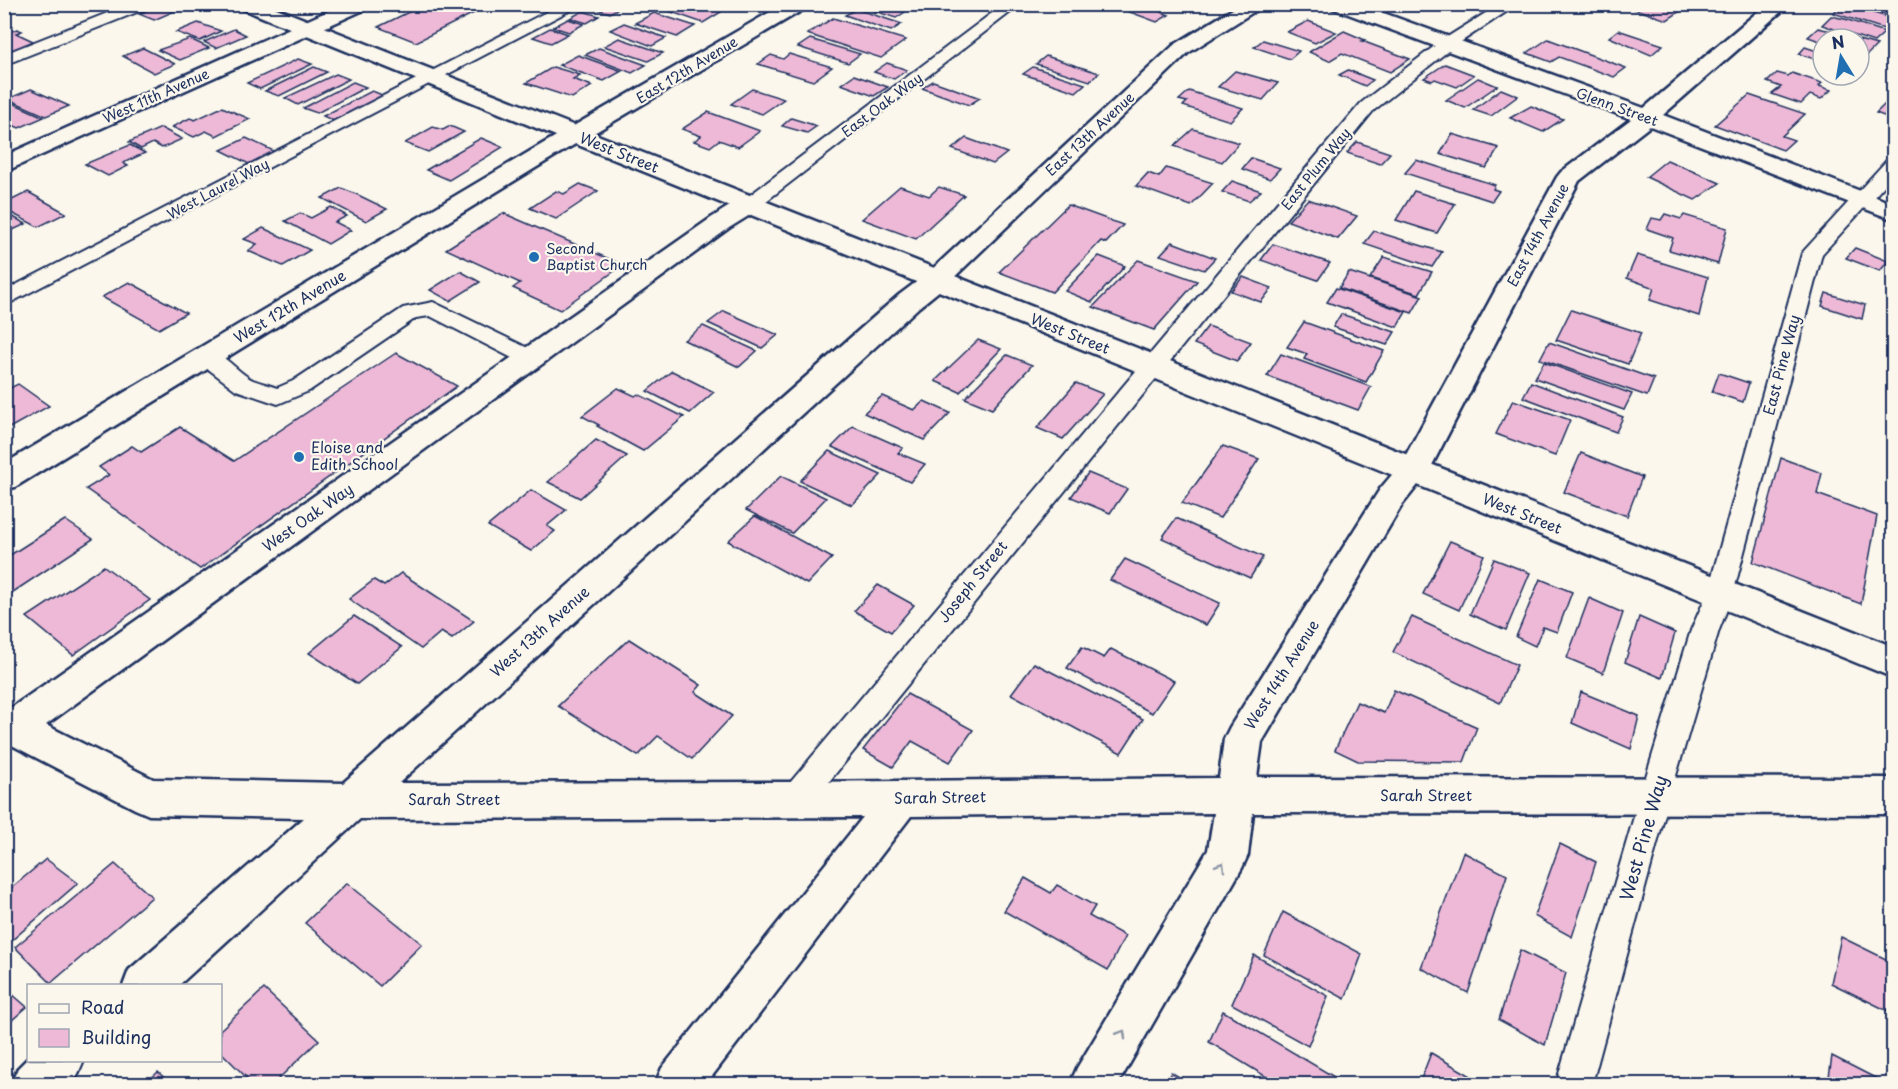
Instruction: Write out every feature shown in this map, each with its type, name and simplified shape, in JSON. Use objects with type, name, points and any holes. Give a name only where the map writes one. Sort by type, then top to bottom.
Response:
[{"type":"street","name":"West Street","points":[[247,4],[1893,663]]},
{"type":"street","name":"West 11th Avenue","points":[[4,165],[361,4]]},
{"type":"street","name":"East 12th Avenue","points":[[576,136],[798,4]]},
{"type":"street","name":"East 13th Avenue","points":[[936,280],[1181,49],[1256,4]]},
{"type":"street","name":"Glenn Street","points":[[1339,4],[1647,117],[1893,213]]},
{"type":"street","name":"East 14th Avenue","points":[[1413,471],[1569,177],[1647,117],[1780,4]]},
{"type":"street","name":"West 12th Avenue","points":[[4,479],[576,136]]},
{"type":"street","name":"West Oak Way","points":[[8,728],[720,223],[749,205]]},
{"type":"street","name":"West 13th Avenue","points":[[147,984],[909,301],[936,280]]},
{"type":"street","name":"West 14th Avenue","points":[[1093,1084],[1228,855],[1243,739],[1391,497],[1413,471]]},
{"type":"street","name":"Sarah Street","points":[[8,728],[149,797],[351,801],[795,800],[1236,795],[1893,796]]},
{"type":"street","points":[[678,1084],[901,799]]},
{"type":"street","points":[[34,1084],[59,1062]]},
{"type":"lane","points":[[4,60],[145,4]]},
{"type":"lane","name":"West Laurel Way","points":[[4,300],[575,4]]},
{"type":"lane","name":"East Oak Way","points":[[749,205],[1014,4]]},
{"type":"lane","name":"East Plum Way","points":[[1154,367],[1367,107],[1447,44],[1511,4]]},
{"type":"lane","name":"East Pine Way","points":[[1720,594],[1812,253],[1893,163]]},
{"type":"lane","points":[[207,357],[244,385],[278,396],[301,386],[410,313],[433,309],[532,358]]},
{"type":"lane","name":"Joseph Street","points":[[795,800],[1129,393],[1154,367]]},
{"type":"lane","name":"West Pine Way","points":[[1574,1084],[1655,796],[1705,630],[1720,594]]},
{"type":"building","points":[[92,4],[127,4],[110,12]]},
{"type":"building","points":[[161,4],[186,6],[154,20],[139,14]]},
{"type":"building","points":[[425,4],[492,4],[416,42],[378,27]]},
{"type":"building","points":[[599,4],[626,4],[610,13],[593,8]]},
{"type":"building","points":[[666,4],[697,4],[721,12],[703,23],[660,8]]},
{"type":"building","points":[[870,4],[881,4],[905,12],[896,18],[865,8]]},
{"type":"building","points":[[1125,4],[1141,4],[1169,15],[1157,22],[1119,8]]},
{"type":"building","points":[[1633,4],[1669,4],[1684,9],[1667,20],[1629,7]]},
{"type":"building","points":[[1843,4],[1894,19],[1894,32],[1833,13]]},
{"type":"building","points":[[1855,4],[1894,4],[1894,17],[1855,5]]},
{"type":"building","points":[[856,9],[902,24],[891,31],[845,15]]},
{"type":"building","points":[[583,11],[599,16],[587,23],[570,18]]},
{"type":"building","points":[[654,13],[695,26],[677,37],[635,23]]},
{"type":"building","points":[[1831,16],[1870,27],[1828,27],[1822,25]]},
{"type":"building","points":[[833,18],[906,40],[881,58],[807,34]]},
{"type":"building","points":[[568,19],[584,24],[569,32],[553,27]]},
{"type":"building","points":[[1308,21],[1336,32],[1315,43],[1287,32]]},
{"type":"building","points":[[198,23],[221,31],[200,41],[176,32]]},
{"type":"building","points":[[624,23],[666,38],[652,46],[610,30]]},
{"type":"building","points":[[1871,27],[1885,32],[1874,42],[1871,41]]},
{"type":"building","points":[[550,28],[568,34],[551,43],[533,37]]},
{"type":"building","points":[[17,29],[22,31],[16,33],[35,42],[11,51],[4,48],[4,34]]},
{"type":"building","points":[[234,29],[246,35],[216,48],[204,42]]},
{"type":"building","points":[[1618,30],[1663,45],[1651,55],[1609,37]]},
{"type":"building","points":[[1344,31],[1365,40],[1362,41],[1410,59],[1390,72],[1342,53],[1329,61],[1309,52]]},
{"type":"building","points":[[619,38],[663,53],[648,61],[604,46]]},
{"type":"building","points":[[190,39],[209,48],[180,60],[158,50]]},
{"type":"building","points":[[810,39],[860,54],[848,63],[798,47]]},
{"type":"building","points":[[1548,39],[1626,68],[1614,77],[1559,57],[1551,62],[1527,53]]},
{"type":"building","points":[[1263,40],[1299,51],[1290,59],[1254,47]]},
{"type":"building","points":[[1871,43],[1877,45],[1871,51]]},
{"type":"building","points":[[1805,47],[1811,49],[1811,58],[1799,54]]},
{"type":"building","points":[[143,48],[175,64],[154,73],[123,56]]},
{"type":"building","points":[[599,48],[646,65],[632,73],[585,55]]},
{"type":"building","points":[[789,54],[832,67],[813,81],[758,64],[771,55],[783,59]]},
{"type":"building","points":[[578,55],[622,71],[604,81],[559,65]]},
{"type":"building","points":[[1046,56],[1099,73],[1090,81],[1036,64]]},
{"type":"building","points":[[298,59],[312,64],[260,89],[247,83]]},
{"type":"building","points":[[887,63],[907,70],[894,79],[874,72]]},
{"type":"building","points":[[1445,64],[1474,75],[1457,87],[1435,79],[1432,81],[1424,78]]},
{"type":"building","points":[[314,67],[327,72],[279,96],[265,91]]},
{"type":"building","points":[[553,67],[580,75],[573,79],[592,86],[572,98],[526,83]]},
{"type":"building","points":[[1033,67],[1085,84],[1076,92],[1023,74]]},
{"type":"building","points":[[1348,70],[1373,80],[1365,86],[1339,75]]},
{"type":"building","points":[[1235,71],[1278,83],[1263,100],[1218,87]]},
{"type":"building","points":[[1777,73],[1788,76],[1792,73],[1811,79],[1811,87],[1831,90],[1821,99],[1810,95],[1801,104],[1772,94],[1781,87],[1767,82]]},
{"type":"building","points":[[336,74],[349,79],[298,105],[285,98]]},
{"type":"building","points":[[854,75],[888,87],[874,96],[841,84]]},
{"type":"building","points":[[1478,78],[1497,86],[1465,108],[1446,100]]},
{"type":"building","points":[[933,81],[980,98],[969,105],[922,88]]},
{"type":"building","points":[[353,82],[366,87],[317,113],[303,108]]},
{"type":"building","points":[[31,89],[69,106],[46,116],[8,99]]},
{"type":"building","points":[[752,89],[784,99],[762,114],[731,104]]},
{"type":"building","points":[[1501,89],[1518,96],[1491,116],[1473,110]]},
{"type":"building","points":[[372,91],[385,96],[336,122],[323,116]]},
{"type":"building","points":[[1189,91],[1243,108],[1230,121],[1183,106],[1187,102],[1179,100]]},
{"type":"building","points":[[1749,95],[1805,114],[1782,136],[1794,140],[1783,150],[1715,125]]},
{"type":"building","points":[[4,99],[44,117],[19,128],[4,121]]},
{"type":"building","points":[[1886,103],[1894,106],[1894,120],[1876,113]]},
{"type":"building","points":[[1531,106],[1563,119],[1543,132],[1510,118]]},
{"type":"building","points":[[222,107],[250,119],[216,136],[206,131],[194,137],[172,127],[190,118],[195,120]]},
{"type":"building","points":[[708,112],[760,131],[738,147],[719,140],[710,147],[694,141],[701,136],[682,129]]},
{"type":"building","points":[[791,118],[817,126],[807,133],[782,126]]},
{"type":"building","points":[[450,126],[464,132],[428,152],[405,143],[433,127],[443,130]]},
{"type":"building","points":[[161,128],[182,139],[162,148],[153,143],[141,149],[129,142]]},
{"type":"building","points":[[1193,129],[1239,143],[1222,162],[1174,146]]},
{"type":"building","points":[[1452,134],[1499,148],[1486,168],[1440,154]]},
{"type":"building","points":[[246,138],[278,153],[253,166],[221,150]]},
{"type":"building","points":[[481,138],[503,147],[449,180],[426,170]]},
{"type":"building","points":[[966,138],[1007,153],[993,164],[952,149]]},
{"type":"building","points":[[1357,142],[1390,153],[1380,164],[1347,153]]},
{"type":"building","points":[[130,145],[145,153],[123,163],[128,166],[108,176],[85,164]]},
{"type":"building","points":[[1251,158],[1280,168],[1270,179],[1242,169]]},
{"type":"building","points":[[1416,160],[1495,185],[1493,189],[1499,191],[1492,201],[1405,173]]},
{"type":"building","points":[[1667,160],[1720,183],[1695,200],[1646,177]]},
{"type":"building","points":[[1166,168],[1213,183],[1191,206],[1136,186],[1148,173],[1159,177]]},
{"type":"building","points":[[1232,181],[1261,191],[1249,201],[1222,192]]},
{"type":"building","points":[[580,184],[598,191],[556,219],[530,208],[556,191],[564,194]]},
{"type":"building","points":[[900,186],[929,196],[939,187],[964,195],[916,239],[862,219]]},
{"type":"building","points":[[341,188],[387,209],[366,221],[322,198]]},
{"type":"building","points":[[1414,191],[1455,204],[1437,233],[1396,220]]},
{"type":"building","points":[[28,192],[66,213],[38,227],[4,209],[4,204]]},
{"type":"building","points":[[1308,199],[1357,216],[1338,239],[1288,221]]},
{"type":"building","points":[[1068,205],[1123,225],[1106,243],[1101,241],[1052,292],[999,272]]},
{"type":"building","points":[[331,207],[347,216],[335,222],[351,230],[328,244],[285,221],[300,213],[311,218]]},
{"type":"building","points":[[4,212],[26,224],[4,234]]},
{"type":"building","name":"Second Baptist Church","points":[[503,213],[623,265],[560,310],[513,288],[520,283],[446,249]]},
{"type":"building","points":[[1665,214],[1681,219],[1684,215],[1727,228],[1718,264],[1669,250],[1673,238],[1647,229],[1652,218],[1661,220]]},
{"type":"building","points":[[263,228],[310,250],[283,266],[248,251],[257,244],[244,239]]},
{"type":"building","points":[[1374,231],[1442,252],[1432,267],[1364,244]]},
{"type":"building","points":[[1172,242],[1215,258],[1204,270],[1160,255]]},
{"type":"building","points":[[1273,244],[1330,263],[1318,280],[1261,260]]},
{"type":"building","points":[[1855,248],[1888,261],[1880,271],[1846,258]]},
{"type":"building","points":[[1637,255],[1708,277],[1699,316],[1650,300],[1654,288],[1627,278]]},
{"type":"building","points":[[1099,256],[1125,266],[1092,302],[1065,291]]},
{"type":"building","points":[[1384,257],[1432,272],[1419,294],[1370,278]]},
{"type":"building","points":[[1138,260],[1197,281],[1154,330],[1093,307]]},
{"type":"building","points":[[460,271],[480,282],[450,301],[430,290]]},
{"type":"building","points":[[1349,272],[1422,296],[1412,313],[1339,288]]},
{"type":"building","points":[[1243,277],[1272,288],[1261,302],[1231,291]]},
{"type":"building","points":[[129,282],[186,313],[159,329],[102,297]]},
{"type":"building","points":[[1336,288],[1406,312],[1397,327],[1327,302]]},
{"type":"building","points":[[1826,293],[1865,305],[1862,319],[1822,306]]},
{"type":"building","points":[[1571,310],[1641,333],[1628,364],[1556,340]]},
{"type":"building","points":[[724,311],[778,335],[762,348],[708,323]]},
{"type":"building","points":[[1341,314],[1395,332],[1387,345],[1333,327]]},
{"type":"building","points":[[1304,322],[1384,351],[1366,382],[1304,359],[1307,354],[1287,347]]},
{"type":"building","points":[[703,326],[757,351],[739,367],[684,340]]},
{"type":"building","points":[[1208,326],[1251,342],[1237,361],[1194,344]]},
{"type":"building","points":[[978,340],[1001,349],[960,392],[935,381]]},
{"type":"building","points":[[1549,342],[1654,379],[1647,396],[1540,359]]},
{"type":"building","name":"Eloise and Edith School","points":[[396,353],[457,386],[200,569],[86,489],[109,475],[99,467],[132,446],[141,452],[180,427],[234,461]]},
{"type":"building","points":[[1281,354],[1371,387],[1358,410],[1267,376]]},
{"type":"building","points":[[1007,355],[1032,365],[992,409],[965,398]]},
{"type":"building","points":[[1544,362],[1632,394],[1624,410],[1535,378]]},
{"type":"building","points":[[672,371],[714,392],[690,413],[647,391]]},
{"type":"building","points":[[1719,373],[1749,383],[1743,402],[1712,392]]},
{"type":"building","points":[[1531,382],[1623,417],[1616,432],[1523,397]]},
{"type":"building","points":[[1076,383],[1103,394],[1063,439],[1037,428]]},
{"type":"building","points":[[18,384],[49,406],[4,431],[4,391]]},
{"type":"building","points":[[618,388],[635,396],[638,394],[684,417],[643,451],[582,416]]},
{"type":"building","points":[[882,396],[914,410],[924,401],[950,413],[924,440],[864,413]]},
{"type":"building","points":[[1513,400],[1570,420],[1555,456],[1496,434]]},
{"type":"building","points":[[853,426],[903,448],[898,453],[925,464],[910,482],[832,447]]},
{"type":"building","points":[[596,440],[627,456],[580,498],[548,482]]},
{"type":"building","points":[[1223,446],[1259,459],[1220,518],[1182,503]]},
{"type":"building","points":[[829,451],[881,475],[852,505],[800,481]]},
{"type":"building","points":[[1581,453],[1642,477],[1627,516],[1564,492]]},
{"type":"building","points":[[1781,458],[1822,473],[1817,494],[1877,516],[1861,604],[1753,562]]},
{"type":"building","points":[[1088,473],[1127,489],[1110,513],[1071,497]]},
{"type":"building","points":[[781,476],[826,498],[792,533],[746,510]]},
{"type":"building","points":[[531,490],[566,510],[547,526],[555,531],[531,551],[488,526]]},
{"type":"building","points":[[755,516],[832,558],[807,584],[728,541]]},
{"type":"building","points":[[1176,518],[1263,557],[1250,578],[1162,538]]},
{"type":"building","points":[[65,520],[93,539],[4,598],[4,559]]},
{"type":"building","points":[[1450,541],[1484,555],[1459,610],[1423,594]]},
{"type":"building","points":[[1125,559],[1220,603],[1206,625],[1110,580]]},
{"type":"building","points":[[1494,559],[1530,573],[1506,630],[1470,614]]},
{"type":"building","points":[[104,566],[150,600],[73,655],[27,617]]},
{"type":"building","points":[[401,573],[474,621],[452,639],[441,632],[421,649],[349,599],[374,580],[384,586]]},
{"type":"building","points":[[1540,579],[1572,592],[1557,632],[1543,627],[1535,646],[1516,637]]},
{"type":"building","points":[[878,585],[914,605],[891,632],[854,611]]},
{"type":"building","points":[[1589,598],[1623,613],[1603,673],[1567,658]]},
{"type":"building","points":[[354,616],[402,647],[357,684],[309,653]]},
{"type":"building","points":[[1412,617],[1517,665],[1500,703],[1393,652]]},
{"type":"building","points":[[1639,617],[1675,633],[1662,678],[1625,662]]},
{"type":"building","points":[[629,639],[701,685],[695,692],[732,716],[692,759],[658,736],[638,756],[558,706]]},
{"type":"building","points":[[1082,647],[1104,658],[1111,649],[1174,681],[1152,713],[1067,668]]},
{"type":"building","points":[[1034,663],[1143,719],[1121,753],[1011,694]]},
{"type":"building","points":[[1394,690],[1477,727],[1464,762],[1358,761],[1335,750],[1357,702],[1384,713]]},
{"type":"building","points":[[1581,692],[1639,716],[1631,749],[1572,723]]},
{"type":"building","points":[[907,694],[973,730],[950,762],[912,741],[893,767],[863,750]]},
{"type":"building","points":[[1560,844],[1596,862],[1572,937],[1534,916]]},
{"type":"building","points":[[1463,852],[1507,875],[1468,993],[1421,968]]},
{"type":"building","points":[[46,859],[78,883],[4,947],[4,894]]},
{"type":"building","points":[[115,864],[152,897],[51,983],[15,947]]},
{"type":"building","points":[[1025,878],[1051,893],[1057,885],[1095,906],[1089,916],[1125,936],[1108,970],[1004,911]]},
{"type":"building","points":[[347,883],[422,944],[380,986],[305,923]]},
{"type":"building","points":[[1283,912],[1362,954],[1345,999],[1264,955]]},
{"type":"building","points":[[1841,937],[1894,963],[1894,1014],[1831,983]]},
{"type":"building","points":[[1520,950],[1566,973],[1545,1045],[1499,1020]]},
{"type":"building","points":[[1254,955],[1328,996],[1308,1046],[1232,1004]]},
{"type":"building","points":[[4,987],[27,1007],[4,1027]]},
{"type":"building","points":[[264,989],[319,1040],[273,1084],[253,1084],[222,1053],[222,1028]]},
{"type":"building","points":[[1223,1011],[1346,1084],[1278,1084],[1209,1042]]},
{"type":"building","points":[[1431,1053],[1485,1084],[1419,1084]]},
{"type":"building","points":[[1832,1056],[1887,1084],[1828,1084]]},
{"type":"building","points":[[158,1072],[171,1084],[145,1084]]},
{"type":"building","points":[[1171,1072],[1190,1084],[1165,1084]]},
{"type":"place","name":"Second Baptist Church","points":[[534,257]]},
{"type":"place","name":"Eloise and Edith School","points":[[299,457]]}]
